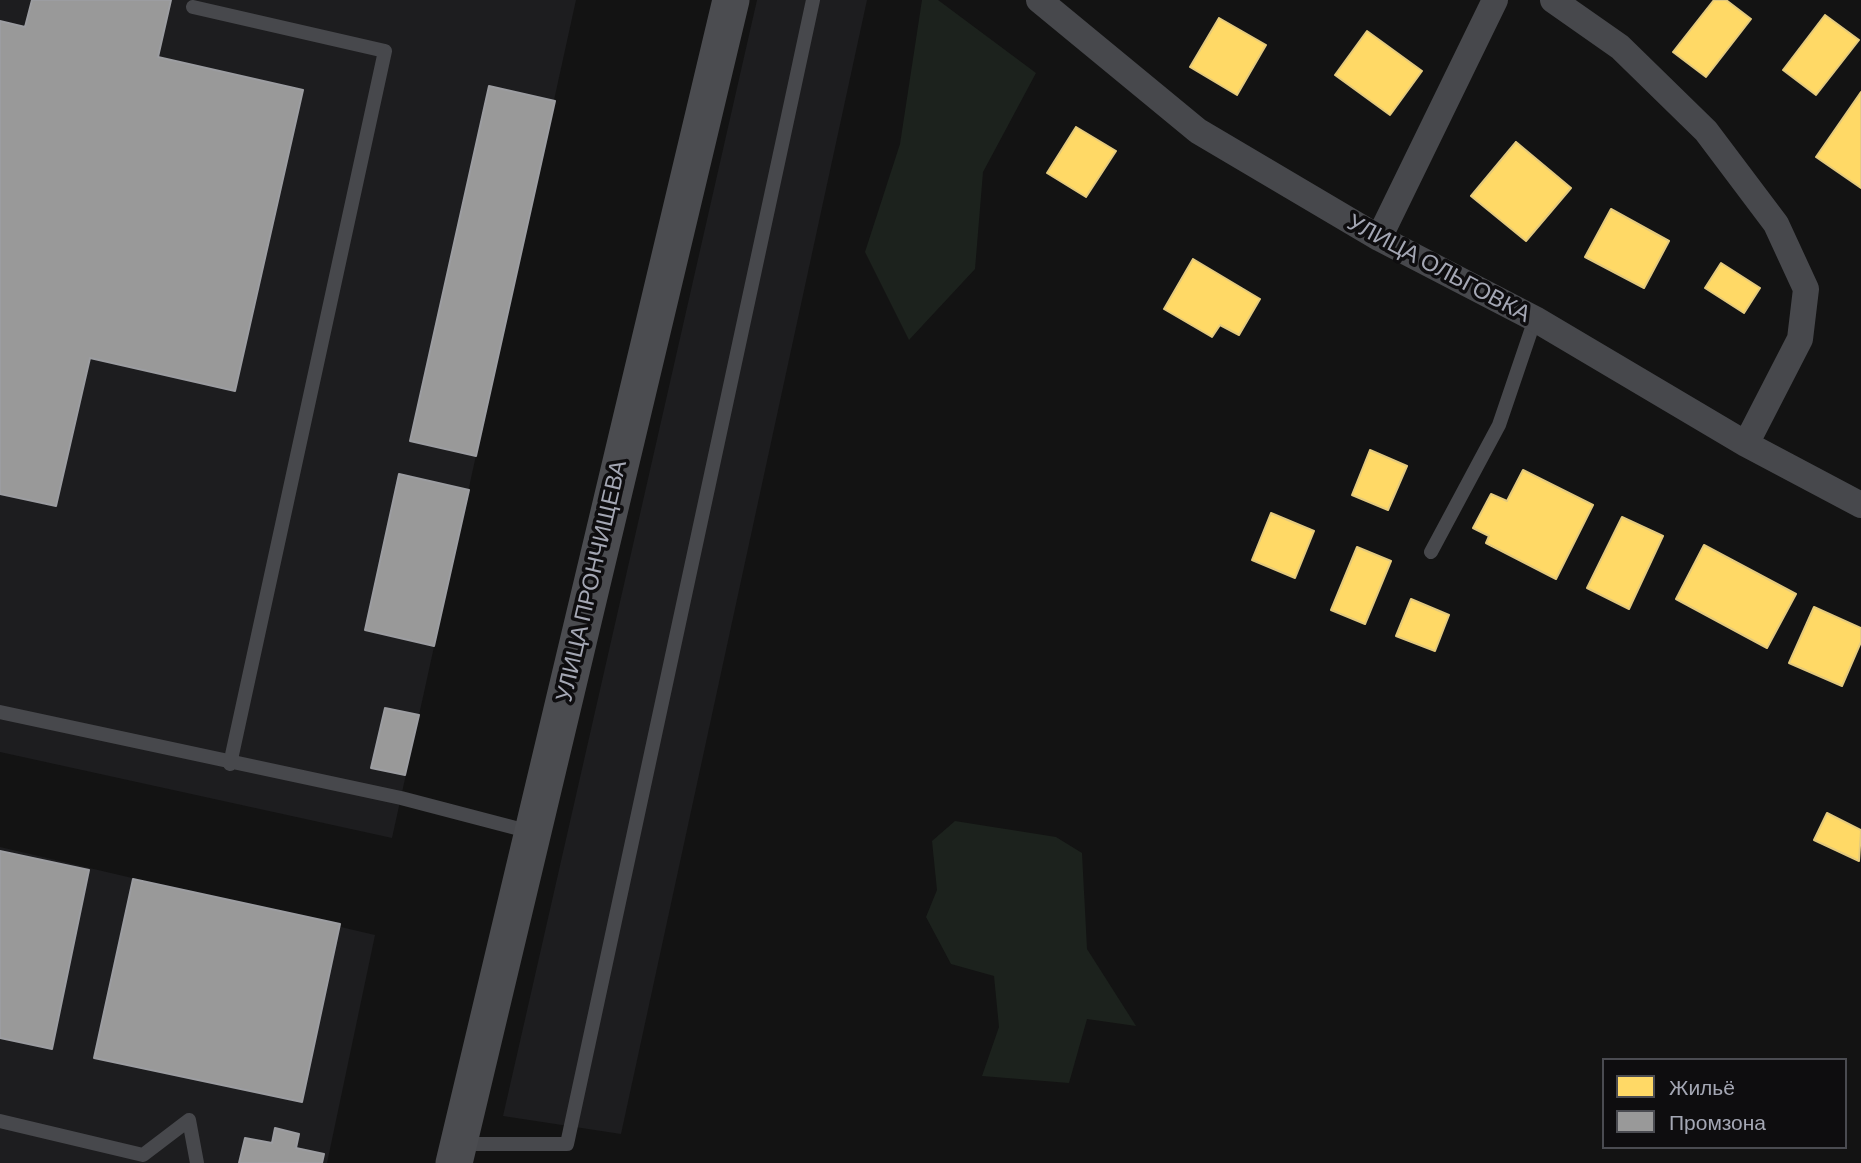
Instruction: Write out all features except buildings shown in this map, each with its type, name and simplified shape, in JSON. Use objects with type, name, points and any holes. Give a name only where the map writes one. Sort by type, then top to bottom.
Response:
[{"type":"street","name":"УЛИЦА ПРОНЧИЩЕВА","points":[[456,1154],[731,0]]},
{"type":"street","name":"УЛИЦА ОЛЬГОВКА","points":[[1039,0],[1198,131],[1379,239],[1535,319],[1746,444],[1861,505]]},
{"type":"street","points":[[1379,239],[1495,0]]},
{"type":"street","points":[[1553,0],[1620,47],[1706,131],[1776,224],[1806,289],[1800,339],[1746,444]]},
{"type":"lane","points":[[456,1154],[567,1144],[813,0]]},
{"type":"lane","points":[[193,7],[385,51],[230,764]]},
{"type":"lane","points":[[1431,552],[1499,425],[1535,319]]},
{"type":"lane","points":[[0,712],[230,764],[401,798],[531,832]]},
{"type":"lane","points":[[0,1121],[143,1156],[189,1119],[197,1163]]},
{"type":"shaded area","points":[[0,0],[576,0],[392,838],[0,752]]},
{"type":"shaded area","points":[[757,0],[867,0],[621,1134],[503,1116]]},
{"type":"shaded area","points":[[922,0],[938,0],[1036,73],[983,172],[975,269],[909,340],[865,252],[900,144]]},
{"type":"shaded area","points":[[955,821],[1056,837],[1082,853],[1087,949],[1136,1026],[1087,1019],[1069,1083],[982,1076],[999,1027],[994,976],[951,964],[926,917],[937,890],[932,841]]},
{"type":"shaded area","points":[[0,847],[375,935],[327,1163],[0,1163]]}]
